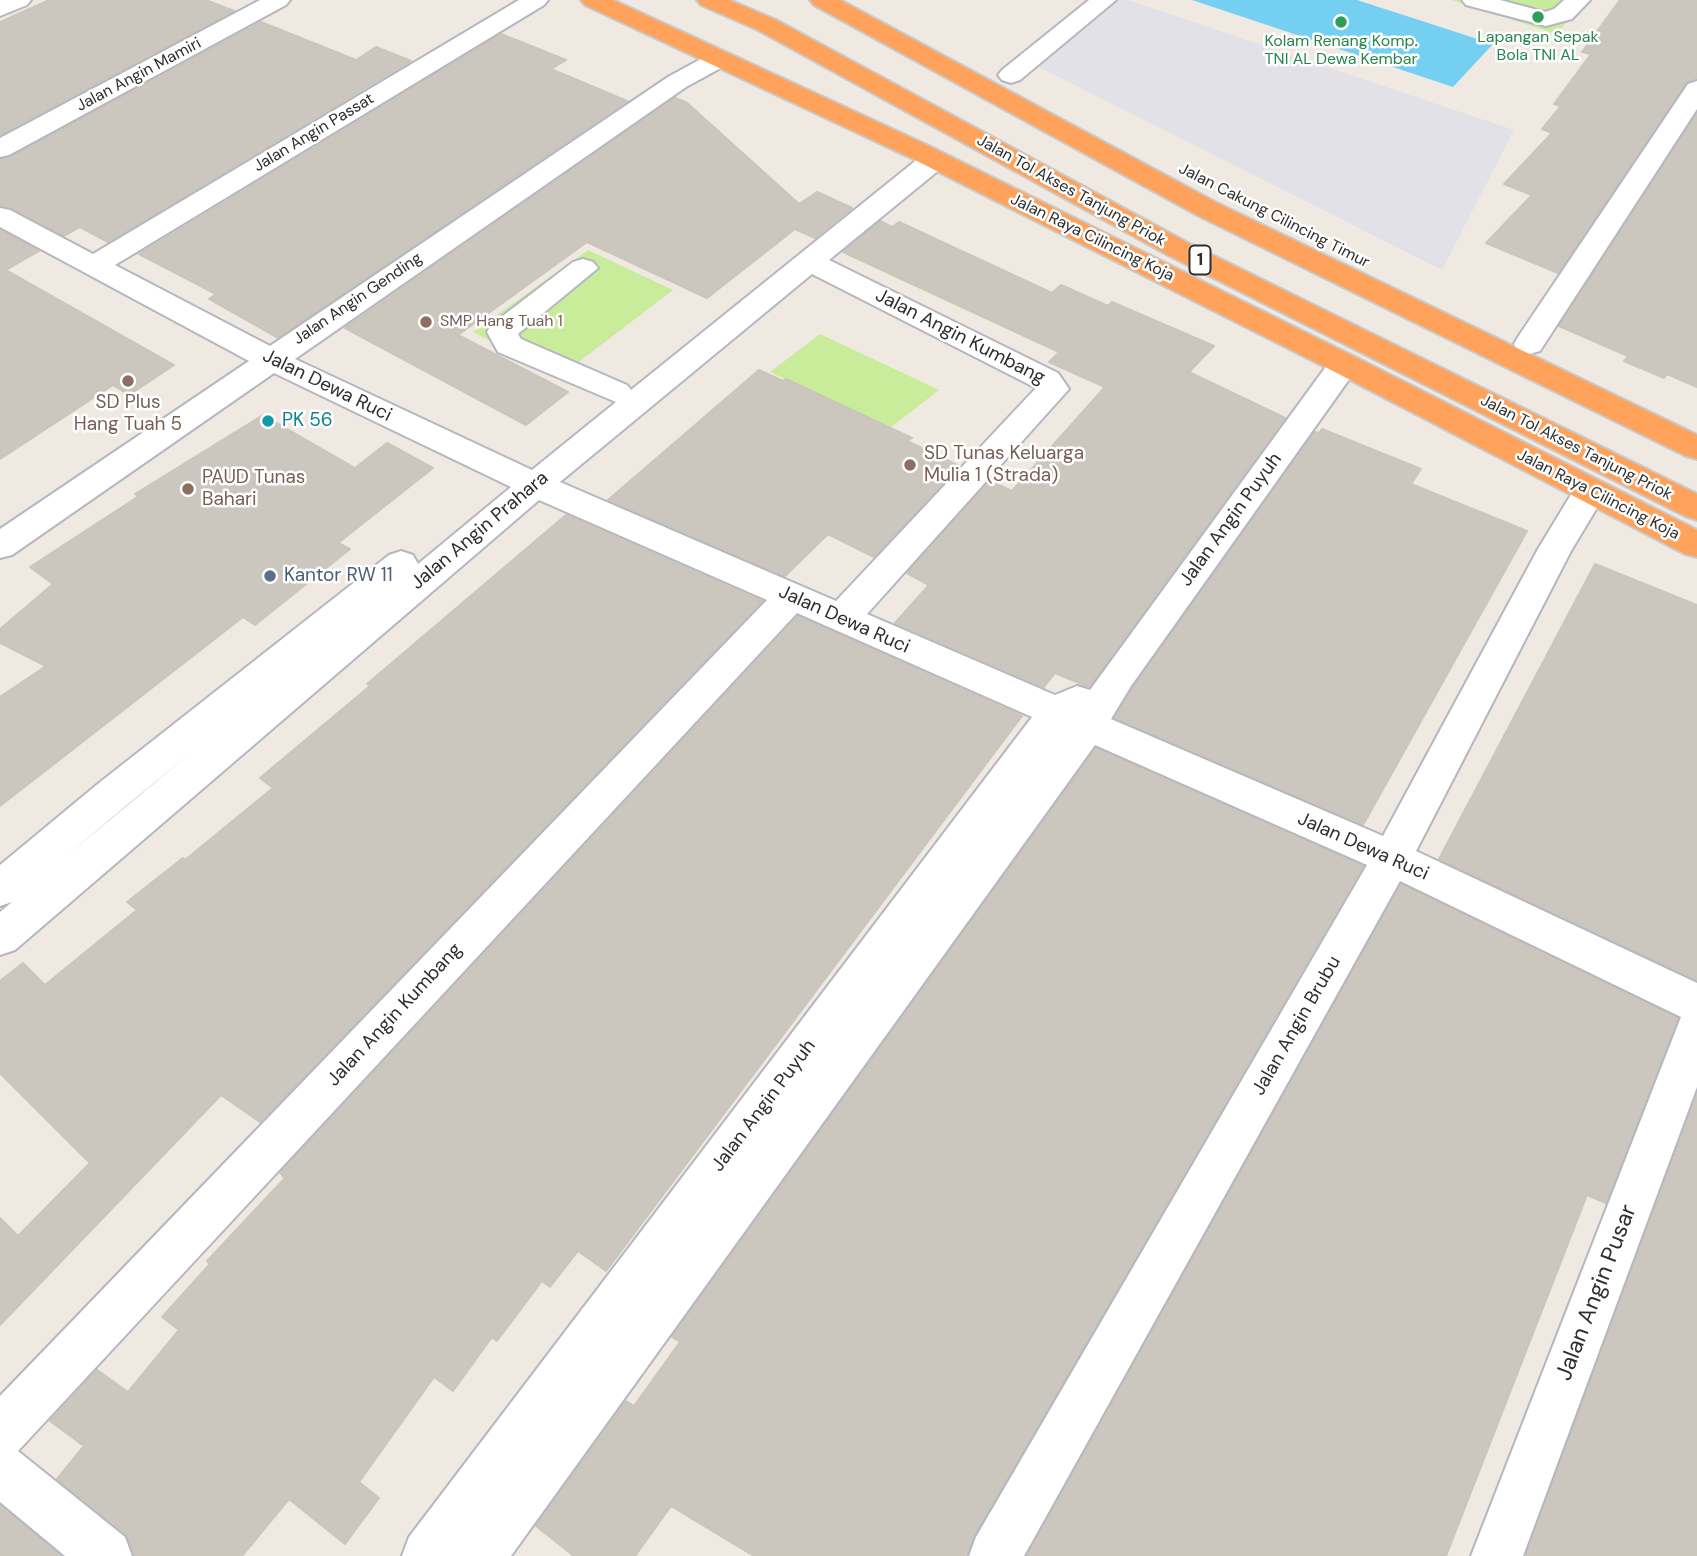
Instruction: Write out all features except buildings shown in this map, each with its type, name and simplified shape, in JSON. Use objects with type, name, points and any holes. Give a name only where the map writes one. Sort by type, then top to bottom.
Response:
[{"type":"highway","name":"Jalan Raya Cilincing Koja","points":[[593,0],[927,156],[1344,364],[1697,545]]},
{"type":"highway","name":"Jalan Tol Akses Tanjung Priok","points":[[709,0],[767,25],[1178,249],[1697,509]]},
{"type":"highway","points":[[822,0],[1207,209],[1697,448]]},
{"type":"highway","name":"Jalan Cakung Cilincing Timur","points":[[854,0],[1010,75],[1186,172],[1697,425]]},
{"type":"street","points":[[0,9],[19,0]]},
{"type":"street","name":"Jalan Angin Mamiri","points":[[0,149],[278,0]]},
{"type":"street","name":"Jalan Angin Passat","points":[[93,266],[536,0]]},
{"type":"street","points":[[1474,0],[1546,19],[1563,14],[1578,0]]},
{"type":"street","points":[[1010,75],[1089,3]]},
{"type":"street","name":"Jalan Angin Gending","points":[[0,546],[677,82],[719,59]]},
{"type":"street","points":[[1530,344],[1697,89]]},
{"type":"street","name":"Jalan Angin Prahara","points":[[0,937],[525,479],[616,392],[685,349],[809,261],[927,156]]},
{"type":"street","name":"Jalan Angin Prahara","points":[[0,889],[113,794],[525,479],[685,349],[799,244],[927,156]]},
{"type":"street","name":"Jalan Dewa Ruci","points":[[0,216],[270,359],[525,479],[1392,858],[1697,1004]]},
{"type":"street","name":"Jalan Angin Kumbang","points":[[809,261],[1047,380],[1053,389],[841,619]]},
{"type":"street","points":[[583,268],[502,332],[509,345],[616,392]]},
{"type":"street","name":"Jalan Angin Puyuh","points":[[479,1556],[828,1050],[1072,719],[1118,676],[1312,412],[1319,395],[1344,364]]},
{"type":"street","name":"Jalan Angin Brubu","points":[[995,1556],[1392,858],[1555,549],[1590,491]]},
{"type":"street","name":"Jalan Angin Kumbang","points":[[0,1433],[791,597]]},
{"type":"street","name":"Jalan Angin Pusar","points":[[1497,1556],[1697,1029]]},
{"type":"street","name":"Jalan Angin Puyuh","points":[[428,1556],[828,1050]]},
{"type":"street","points":[[0,1469],[106,1556]]},
{"type":"shaded area","points":[[1116,0],[1128,0],[1514,130],[1442,270],[1031,63]]},
{"type":"green space","name":"Lapangan Sepak Bola TNI AL","points":[[1452,0],[1587,0],[1556,34]]},
{"type":"green space","points":[[588,250],[673,290],[559,377],[473,332]]},
{"type":"green space","points":[[820,334],[939,390],[890,428],[770,372]]},
{"type":"water","name":"Kolam Renang Komp. TNI AL Dewa Kembar","points":[[1192,0],[1357,0],[1493,44],[1453,87]]},
{"type":"place","name":"Lapangan Sepak Bola TNI AL","points":[[1538,17]]},
{"type":"place","name":"Kolam Renang Komp. TNI AL Dewa Kembar","points":[[1341,22]]},
{"type":"place","name":"SMP Hang Tuah 1","points":[[426,322]]},
{"type":"place","name":"SD Plus Hang Tuah 5","points":[[128,381]]},
{"type":"place","name":"PK 56","points":[[268,421]]},
{"type":"place","name":"SD Tunas Keluarga Mulia 1 (Strada)","points":[[910,465]]},
{"type":"place","name":"PAUD Tunas Bahari","points":[[188,489]]},
{"type":"place","name":"Kantor RW 11","points":[[270,576]]}]
